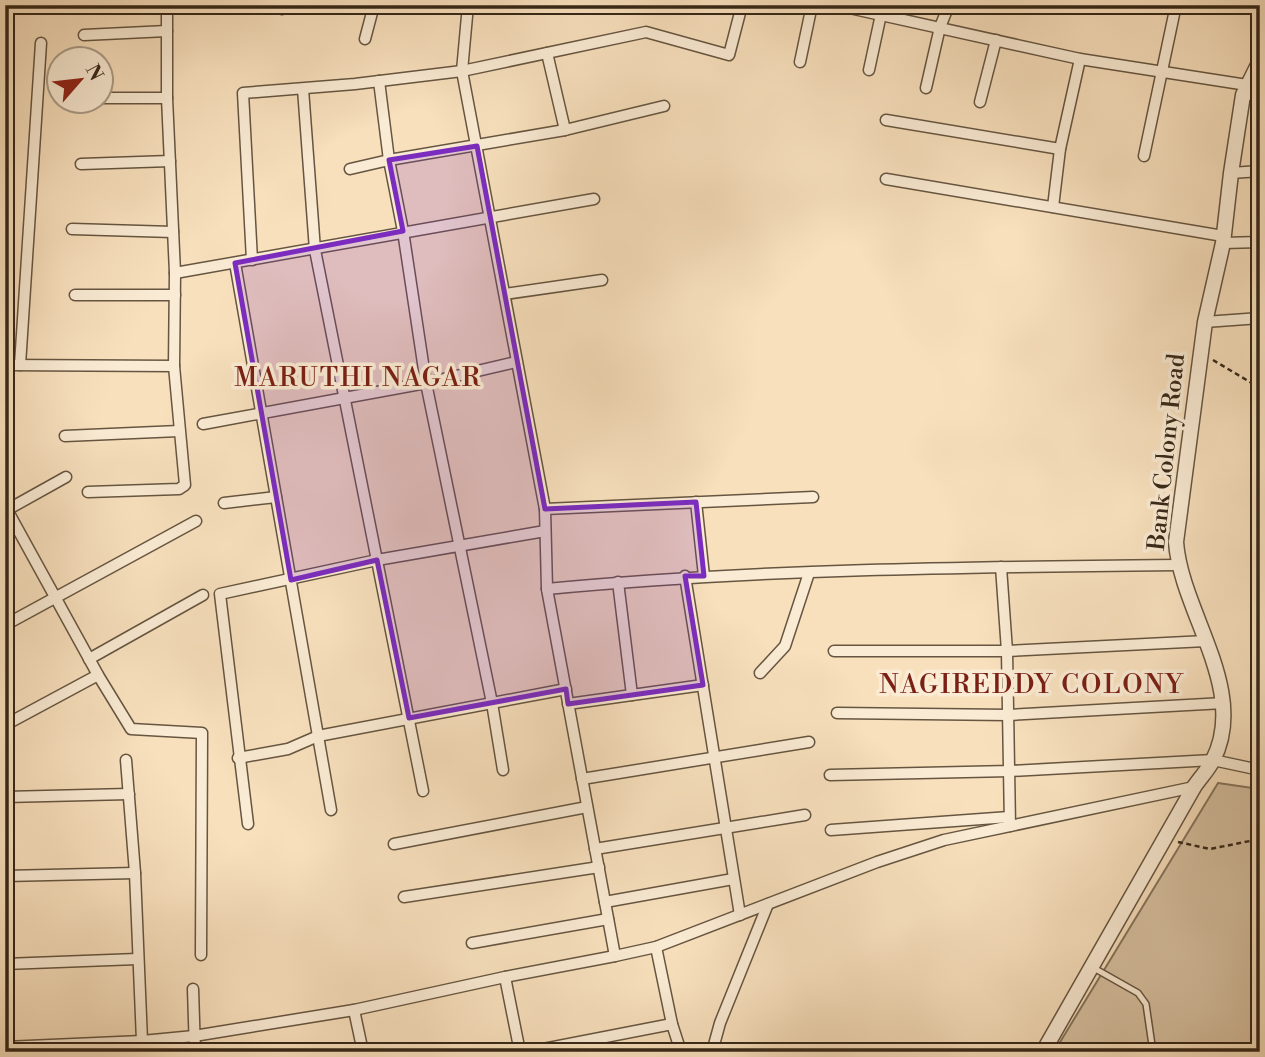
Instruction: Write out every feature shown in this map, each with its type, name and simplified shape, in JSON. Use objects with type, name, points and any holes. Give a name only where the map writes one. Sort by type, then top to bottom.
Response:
[{"type":"street","points":[[88,492],[183,488],[186,485],[174,366],[175,273],[167,98],[167,5]]},
{"type":"street","points":[[365,39],[374,5]]},
{"type":"street","points":[[468,5],[462,71],[545,509],[547,589],[615,956]]},
{"type":"street","points":[[252,260],[243,93],[462,71],[646,32],[729,55],[742,5]]},
{"type":"street","points":[[800,62],[812,5]]},
{"type":"street","points":[[836,5],[881,11],[1080,59],[1161,72],[1260,94]]},
{"type":"street","points":[[926,88],[948,5]]},
{"type":"street","points":[[1144,156],[1176,5]]},
{"type":"street","points":[[869,70],[881,11]]},
{"type":"street","points":[[84,35],[167,31]]},
{"type":"street","points":[[980,102],[996,40]]},
{"type":"street","points":[[20,365],[41,43]]},
{"type":"street","points":[[547,53],[565,130]]},
{"type":"street","points":[[1053,207],[1060,149],[1080,59]]},
{"type":"street","name":"Bank Colony Road","points":[[1042,1052],[1194,787],[1213,760],[1223,724],[1224,703],[1206,641],[1178,565],[1176,542],[1205,322],[1223,240],[1230,173],[1245,90],[1260,61]]},
{"type":"street","points":[[379,81],[426,383],[492,703],[503,770]]},
{"type":"street","points":[[303,89],[315,250],[423,791]]},
{"type":"street","points":[[116,99],[167,98]]},
{"type":"street","points":[[350,169],[565,130],[664,106]]},
{"type":"street","points":[[886,120],[1060,149]]},
{"type":"street","points":[[81,164],[170,161]]},
{"type":"street","points":[[1230,173],[1260,171]]},
{"type":"street","points":[[886,179],[1053,207],[1223,240],[1260,242]]},
{"type":"street","points":[[175,273],[594,199]]},
{"type":"street","points":[[72,229],[173,232]]},
{"type":"street","points":[[235,262],[331,810]]},
{"type":"street","points":[[505,293],[602,280]]},
{"type":"street","points":[[75,295],[175,295]]},
{"type":"street","points":[[1205,322],[1260,318]]},
{"type":"street","points":[[203,424],[426,383],[516,362]]},
{"type":"street","points":[[5,365],[174,366]]},
{"type":"street","points":[[65,436],[179,431]]},
{"type":"street","points":[[66,477],[6,509],[131,729],[202,733],[201,955]]},
{"type":"street","points":[[224,503],[276,497]]},
{"type":"street","points":[[545,509],[813,497]]},
{"type":"street","points":[[696,502],[704,576]]},
{"type":"street","points":[[5,625],[196,521]]},
{"type":"street","points":[[248,824],[220,594],[377,560],[545,531]]},
{"type":"street","points":[[547,589],[685,576],[1178,565]]},
{"type":"street","points":[[1001,567],[1007,650],[1010,821]]},
{"type":"street","points":[[760,673],[785,646],[808,573]]},
{"type":"street","points":[[685,576],[740,915]]},
{"type":"street","points":[[618,582],[632,695]]},
{"type":"street","points":[[89,659],[203,595]]},
{"type":"street","points":[[834,651],[1007,650],[1206,641]]},
{"type":"street","points":[[5,725],[98,675]]},
{"type":"street","points":[[568,704],[703,685]]},
{"type":"street","points":[[238,758],[288,749],[318,736],[566,690]]},
{"type":"street","points":[[837,713],[1009,716],[1224,703]]},
{"type":"street","points":[[582,779],[809,742]]},
{"type":"street","points":[[126,760],[135,873],[142,1041]]},
{"type":"street","points":[[830,775],[1010,771],[1213,760],[1260,770]]},
{"type":"street","points":[[5,1047],[194,1036],[354,1010],[615,956],[656,947],[877,862],[944,840],[1010,821],[1194,787]]},
{"type":"street","points":[[5,797],[129,794]]},
{"type":"street","points":[[394,844],[587,807]]},
{"type":"street","points":[[595,849],[804,815]]},
{"type":"street","points":[[831,830],[1010,821]]},
{"type":"street","points":[[404,897],[599,867]]},
{"type":"street","points":[[5,876],[135,873]]},
{"type":"street","points":[[605,902],[733,879]]},
{"type":"street","points":[[712,1052],[720,1023],[768,904]]},
{"type":"street","points":[[472,943],[608,919]]},
{"type":"street","points":[[656,947],[672,1024],[681,1052]]},
{"type":"street","points":[[5,964],[138,959]]},
{"type":"street","points":[[505,977],[520,1052]]},
{"type":"street","points":[[193,989],[195,1052]]},
{"type":"street","points":[[354,1010],[363,1052]]},
{"type":"street","points":[[528,1052],[672,1024]]},
{"type":"lane","points":[[1092,967],[1138,993],[1146,1004],[1153,1052]]},
{"type":"path","points":[[1201,353],[1260,388]]},
{"type":"path","points":[[1165,838],[1210,849],[1260,839]]},
{"type":"highlighted area","points":[[477,146],[545,509],[696,502],[704,576],[685,576],[703,685],[568,704],[566,689],[409,718],[377,560],[291,580],[235,263],[403,231],[389,160]]},
{"type":"shaded area","points":[[1218,783],[1260,789],[1260,1052],[1054,1052]]},
{"type":"district","name":"MARUTHI NAGAR","points":[[358,378]]},
{"type":"district","name":"NAGIREDDY COLONY","points":[[1032,685]]}]
